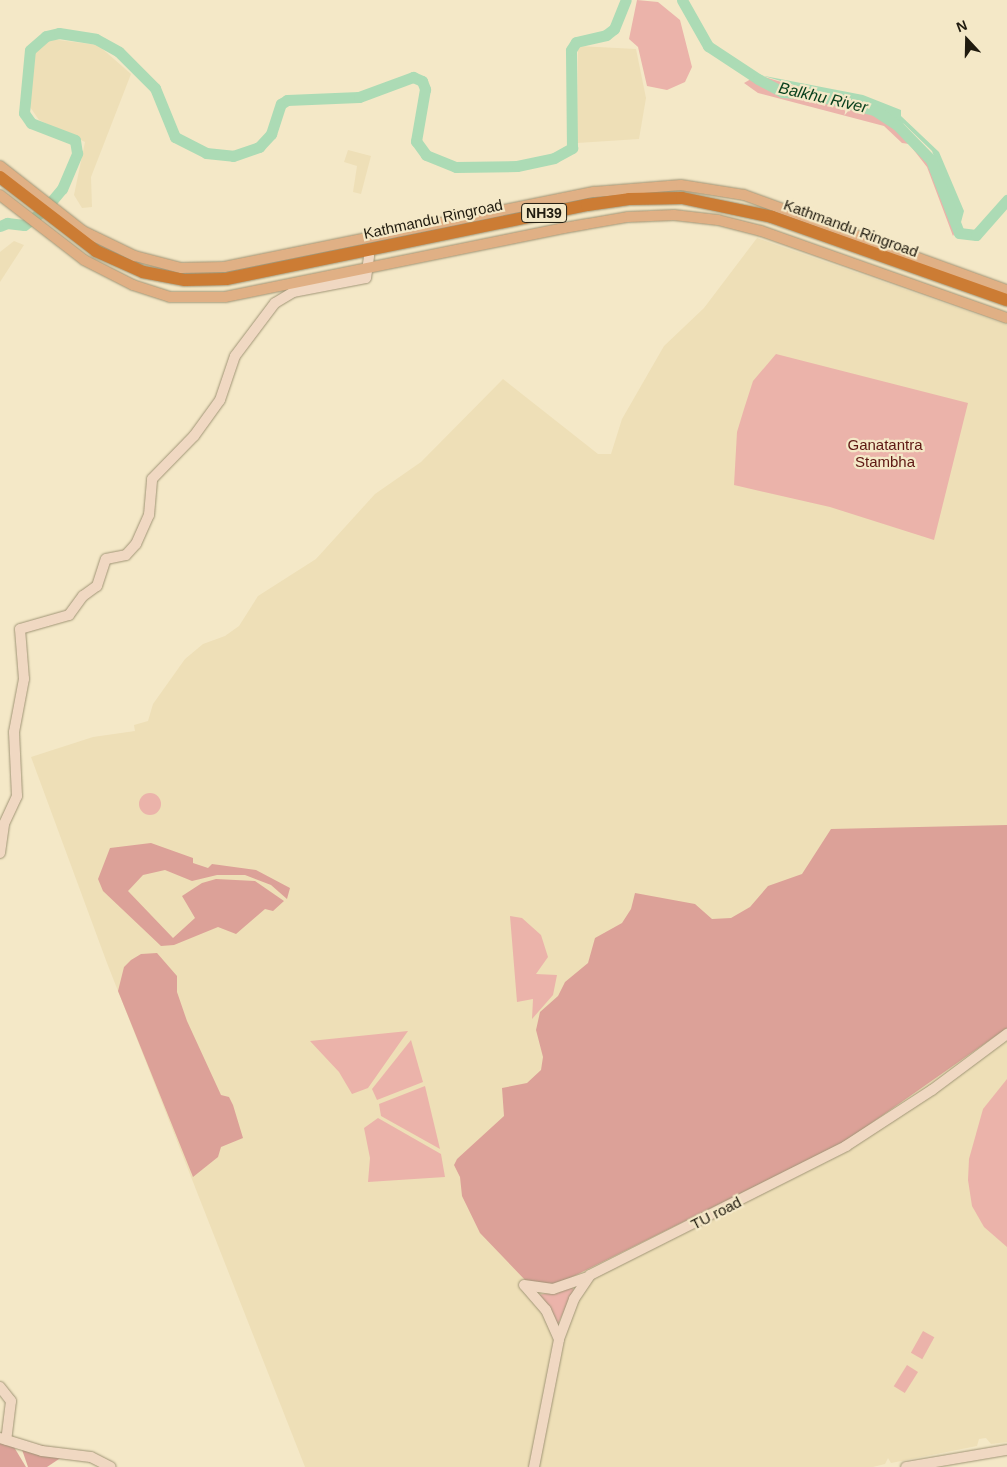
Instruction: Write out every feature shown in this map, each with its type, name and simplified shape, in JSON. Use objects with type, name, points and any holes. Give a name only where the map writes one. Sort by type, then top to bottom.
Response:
[{"type":"highway","name":"Kathmandu Ringroad","points":[[0,177],[7,189],[100,261],[154,283],[202,288],[264,269],[587,205],[629,198],[682,198],[772,217],[1007,300]]},
{"type":"highway","name":"Kathmandu Ringroad","points":[[264,269],[368,261],[597,210],[685,205],[757,220],[1007,306]]},
{"type":"main road","points":[[0,166],[7,189]]},
{"type":"main road","points":[[62,230],[167,266],[203,270],[264,269],[594,192],[696,186],[744,195],[1007,290]]},
{"type":"main road","points":[[62,230],[84,260],[133,285],[191,299],[225,297],[368,261],[628,217],[696,216],[761,231],[1007,318]]},
{"type":"street","points":[[0,853],[4,824],[17,796],[14,732],[24,679],[20,629],[69,615],[83,596],[97,586],[106,559],[126,555],[136,544],[150,514],[152,479],[194,436],[220,400],[235,356],[275,303],[293,292],[366,278],[368,261]]},
{"type":"street","name":"TU road","points":[[534,1467],[559,1339],[574,1299],[590,1275],[846,1146],[932,1090],[1007,1034]]},
{"type":"street","points":[[559,1339],[546,1310],[524,1285],[553,1289],[590,1275]]},
{"type":"street","points":[[0,1388],[11,1402],[3,1439],[42,1451],[91,1457],[110,1467]]},
{"type":"street","points":[[906,1467],[1007,1450]]},
{"type":"shaded area","points":[[51,39],[98,45],[131,74],[91,177],[92,207],[82,208],[74,195],[85,142],[39,120],[28,104],[35,52]]},
{"type":"shaded area","points":[[578,46],[636,49],[646,98],[639,139],[577,143]]},
{"type":"shaded area","name":"Balkhu River","points":[[760,75],[863,95],[901,110],[901,116],[939,152],[964,211],[960,226],[932,151],[904,124],[879,110]]},
{"type":"shaded area","points":[[348,150],[371,156],[361,194],[353,192],[357,166],[344,162]]},
{"type":"shaded area","points":[[757,238],[1007,325],[1007,1442],[991,1444],[986,1438],[979,1439],[977,1446],[891,1463],[888,1458],[885,1464],[873,1467],[305,1467],[107,963],[31,757],[93,737],[135,731],[134,725],[148,721],[153,704],[185,659],[203,644],[225,636],[239,626],[258,596],[316,559],[375,494],[421,462],[503,379],[598,454],[611,454],[622,419],[664,346],[704,308]]},
{"type":"shaded area","points":[[14,241],[24,245],[0,282],[0,252]]},
{"type":"shaded area","points":[[1007,825],[1007,1028],[846,1141],[552,1286],[526,1281],[480,1233],[462,1196],[460,1177],[454,1165],[457,1159],[504,1116],[502,1088],[527,1083],[541,1070],[543,1057],[536,1030],[540,1012],[558,996],[565,982],[588,963],[595,938],[622,923],[631,909],[635,893],[695,904],[712,919],[731,918],[750,907],[768,886],[802,874],[831,829]]},
{"type":"shaded area","points":[[151,843],[193,858],[193,863],[208,868],[212,864],[256,870],[290,888],[287,899],[271,885],[245,875],[217,875],[192,881],[165,870],[143,875],[128,891],[173,938],[195,918],[182,896],[202,883],[216,879],[255,881],[284,901],[273,911],[265,909],[236,934],[218,927],[174,945],[161,946],[103,891],[98,879],[110,848]]},
{"type":"shaded area","points":[[157,953],[177,976],[177,992],[187,1021],[221,1095],[229,1097],[233,1105],[243,1138],[221,1147],[218,1157],[193,1177],[118,991],[124,967],[131,960],[141,954]]},
{"type":"shaded area","points":[[0,1436],[14,1447],[26,1467],[0,1467]]},
{"type":"shaded area","points":[[19,1441],[71,1451],[47,1467],[28,1467]]},
{"type":"green space","points":[[637,0],[658,2],[680,20],[692,67],[685,82],[667,90],[647,86],[638,47],[629,39]]},
{"type":"green space","points":[[758,75],[877,110],[908,130],[934,160],[958,227],[953,236],[927,167],[909,144],[902,143],[884,126],[758,93],[744,83]]},
{"type":"green space","name":"Ganatantra Stambha","points":[[776,354],[968,403],[934,540],[830,507],[734,485],[737,432],[744,409],[753,381]]},
{"type":"green space","points":[[150,793],[158,796],[161,804],[158,812],[150,815],[142,812],[139,804],[142,796]]},
{"type":"green space","points":[[510,916],[522,918],[541,935],[548,957],[536,974],[557,975],[553,995],[532,1019],[533,999],[517,1002]]},
{"type":"green space","points":[[408,1031],[368,1088],[352,1094],[339,1072],[310,1041]]},
{"type":"green space","points":[[411,1040],[423,1082],[377,1100],[372,1089]]},
{"type":"green space","points":[[1007,1079],[1007,1247],[984,1227],[972,1206],[968,1180],[969,1159],[983,1109]]},
{"type":"green space","points":[[425,1086],[440,1149],[381,1116],[379,1104]]},
{"type":"green space","points":[[378,1118],[441,1154],[445,1177],[368,1182],[370,1158],[364,1128]]},
{"type":"green space","points":[[572,1287],[574,1290],[558,1324],[539,1295]]},
{"type":"green space","points":[[923,1331],[934,1337],[922,1359],[911,1353]]},
{"type":"green space","points":[[907,1365],[918,1372],[905,1393],[894,1386]]},
{"type":"waterway","name":"Balkhu River","points":[[0,226],[7,223],[24,225],[45,209],[62,189],[77,153],[75,140],[31,123],[24,113],[30,50],[46,36],[59,33],[96,39],[119,52],[155,88],[175,137],[206,153],[233,156],[259,147],[271,134],[281,104],[287,100],[359,97],[413,77],[422,81],[425,89],[416,141],[426,155],[456,167],[517,166],[554,158],[572,148],[571,50],[576,42],[606,35],[614,29],[626,0]]},
{"type":"waterway","name":"Balkhu River","points":[[682,0],[708,46],[758,79],[782,92],[810,94],[874,110],[897,125],[931,160],[959,233],[976,235],[1007,200]]}]
